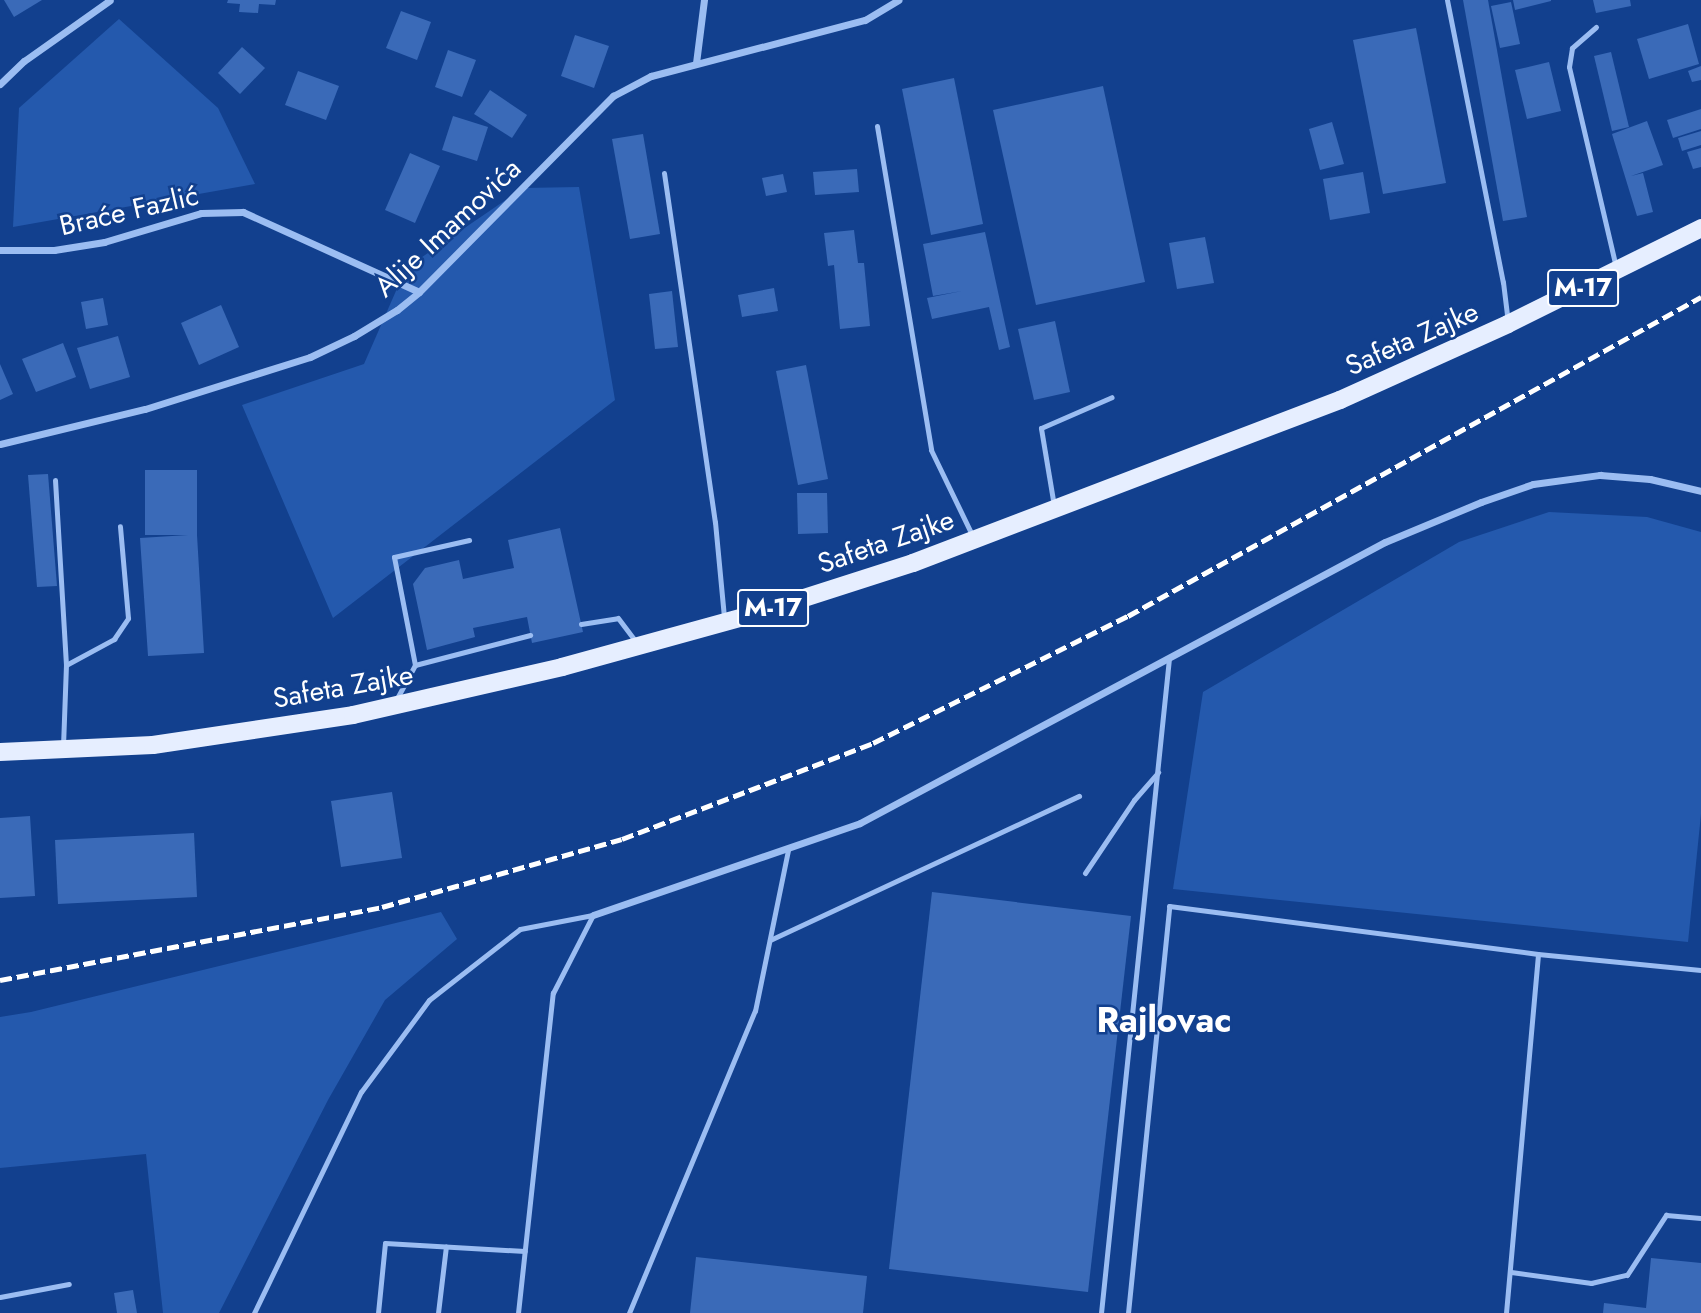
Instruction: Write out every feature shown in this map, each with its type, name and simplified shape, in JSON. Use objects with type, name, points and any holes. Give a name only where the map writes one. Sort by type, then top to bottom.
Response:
[{"type":"main road","name":"Safeta Zajke","points":[[0,752],[153,745],[392,707],[724,622],[899,567],[974,540],[1340,400],[1508,324],[1701,228]]},
{"type":"street","points":[[0,84],[24,61],[110,0]]},
{"type":"street","points":[[696,63],[704,0]]},
{"type":"street","name":"Alije Imamovića","points":[[0,444],[145,409],[310,357],[354,336],[397,310],[419,292],[613,96],[651,76],[865,20],[898,0]]},
{"type":"street","name":"Braće Fazlić","points":[[0,250],[54,250],[104,242],[201,213],[243,212],[419,292]]},
{"type":"street","points":[[593,915],[860,823],[908,800],[1385,542],[1533,484],[1600,475],[1650,479],[1701,491]]},
{"type":"lane","points":[[1447,0],[1503,282],[1508,324]]},
{"type":"lane","points":[[1596,27],[1575,43],[1569,57],[1569,67],[1617,271]]},
{"type":"lane","points":[[877,126],[931,450],[974,540]]},
{"type":"lane","points":[[664,173],[715,522],[724,622]]},
{"type":"lane","points":[[1055,509],[1041,428],[1112,397]]},
{"type":"lane","points":[[55,480],[66,665],[63,749]]},
{"type":"lane","points":[[66,665],[114,639],[128,618],[120,526]]},
{"type":"lane","points":[[392,707],[415,665],[394,557],[469,540]]},
{"type":"lane","points":[[581,624],[618,618],[638,646]]},
{"type":"lane","points":[[415,665],[530,635]]},
{"type":"lane","points":[[1101,1313],[1170,658]]},
{"type":"lane","points":[[1085,873],[1134,800],[1158,772]]},
{"type":"lane","points":[[770,940],[1079,796]]},
{"type":"lane","points":[[629,1313],[755,1011],[788,850]]},
{"type":"lane","points":[[1128,1313],[1169,906],[1538,954],[1701,970]]},
{"type":"lane","points":[[518,1313],[553,993],[593,915]]},
{"type":"lane","points":[[254,1313],[361,1092],[429,1000],[520,929],[593,915]]},
{"type":"lane","points":[[1506,1313],[1538,954]]},
{"type":"lane","points":[[1511,1272],[1591,1283],[1626,1275],[1666,1215],[1701,1218]]},
{"type":"lane","points":[[378,1313],[385,1242],[525,1251]]},
{"type":"lane","points":[[438,1313],[446,1246]]},
{"type":"lane","points":[[0,1297],[69,1284]]},
{"type":"shaded area","points":[[119,19],[218,108],[255,184],[13,227],[19,108]]},
{"type":"shaded area","points":[[579,187],[615,400],[333,618],[242,405],[364,364],[406,268],[523,188]]},
{"type":"shaded area","points":[[1549,512],[1647,517],[1701,532],[1701,814],[1688,942],[1173,889],[1203,692],[1459,542]]},
{"type":"shaded area","points":[[441,912],[457,939],[385,1000],[328,1100],[219,1313],[163,1313],[146,1154],[0,1168],[0,1017],[31,1012]]},
{"type":"building","points":[[4,0],[42,0],[14,17]]},
{"type":"building","points":[[228,0],[276,0],[275,5],[259,4],[258,13],[239,12],[240,4],[227,3]]},
{"type":"building","points":[[1463,0],[1488,0],[1527,217],[1503,221]]},
{"type":"building","points":[[1513,0],[1551,0],[1551,1],[1515,10]]},
{"type":"building","points":[[1593,0],[1630,0],[1631,6],[1596,13]]},
{"type":"building","points":[[1511,2],[1520,44],[1500,48],[1491,6]]},
{"type":"building","points":[[401,11],[431,22],[417,60],[386,48]]},
{"type":"building","points":[[1688,24],[1699,64],[1649,79],[1637,39]]},
{"type":"building","points":[[1416,28],[1446,183],[1383,194],[1353,40]]},
{"type":"building","points":[[575,35],[609,46],[594,88],[561,76]]},
{"type":"building","points":[[242,47],[265,68],[240,94],[218,73]]},
{"type":"building","points":[[448,50],[476,60],[462,97],[435,87]]},
{"type":"building","points":[[1611,52],[1629,127],[1612,131],[1594,56]]},
{"type":"building","points":[[1549,62],[1561,111],[1527,119],[1515,70]]},
{"type":"building","points":[[1701,66],[1701,80],[1692,82],[1688,71]]},
{"type":"building","points":[[298,71],[339,86],[326,120],[285,105]]},
{"type":"building","points":[[954,78],[983,224],[931,235],[902,89]]},
{"type":"building","points":[[1103,86],[1145,282],[1036,305],[993,110]]},
{"type":"building","points":[[490,90],[527,115],[512,138],[474,114]]},
{"type":"building","points":[[1701,109],[1701,129],[1673,138],[1667,120]]},
{"type":"building","points":[[453,116],[488,127],[477,161],[442,150]]},
{"type":"building","points":[[1647,121],[1663,165],[1631,176],[1643,173],[1653,212],[1637,216],[1612,134]]},
{"type":"building","points":[[1332,122],[1344,164],[1320,170],[1309,129]]},
{"type":"building","points":[[1701,131],[1701,145],[1682,151],[1678,138]]},
{"type":"building","points":[[643,134],[660,234],[630,239],[612,139]]},
{"type":"building","points":[[1701,148],[1701,167],[1693,169],[1687,152]]},
{"type":"building","points":[[410,153],[440,166],[415,223],[385,210]]},
{"type":"building","points":[[857,169],[859,192],[815,195],[813,172]]},
{"type":"building","points":[[1363,172],[1370,213],[1330,220],[1323,179]]},
{"type":"building","points":[[783,174],[787,192],[766,196],[762,178]]},
{"type":"building","points":[[854,230],[858,263],[864,263],[870,326],[840,329],[834,265],[828,266],[824,233]]},
{"type":"building","points":[[985,232],[1010,347],[999,350],[989,307],[932,319],[927,298],[962,291],[933,296],[923,244]]},
{"type":"building","points":[[1205,237],[1214,283],[1177,289],[1169,243]]},
{"type":"building","points":[[774,288],[778,311],[742,317],[738,295]]},
{"type":"building","points":[[672,291],[678,347],[655,349],[649,294]]},
{"type":"building","points":[[103,298],[108,325],[86,329],[81,302]]},
{"type":"building","points":[[221,305],[239,347],[199,365],[181,323]]},
{"type":"building","points":[[1055,321],[1070,392],[1034,400],[1018,329]]},
{"type":"building","points":[[118,336],[130,377],[90,389],[77,348]]},
{"type":"building","points":[[63,343],[76,377],[36,392],[22,359]]},
{"type":"building","points":[[0,364],[13,394],[0,400]]},
{"type":"building","points":[[806,365],[828,479],[798,485],[776,371]]},
{"type":"building","points":[[145,470],[197,470],[197,535],[204,653],[148,656],[140,538],[188,535],[145,535]]},
{"type":"building","points":[[48,474],[57,586],[37,587],[28,475]]},
{"type":"building","points":[[797,493],[827,493],[828,533],[798,534]]},
{"type":"building","points":[[560,528],[583,632],[532,643],[527,617],[473,628],[475,637],[427,650],[413,584],[425,568],[459,560],[463,579],[514,568],[508,540]]},
{"type":"building","points":[[392,792],[402,858],[341,867],[331,801]]},
{"type":"building","points":[[30,816],[35,896],[0,898],[0,818]]},
{"type":"building","points":[[194,833],[197,897],[58,904],[55,840]]},
{"type":"building","points":[[932,892],[1131,916],[1088,1292],[889,1269]]},
{"type":"building","points":[[696,1257],[867,1276],[863,1313],[690,1313]]},
{"type":"building","points":[[1651,1258],[1701,1263],[1701,1313],[1603,1313],[1604,1303],[1646,1308]]},
{"type":"building","points":[[133,1290],[137,1313],[117,1313],[114,1293]]},
{"type":"railway","points":[[0,980],[382,907],[622,839],[873,743],[1128,616],[1701,297]]},
{"type":"district","name":"Rajlovac","points":[[1164,1020]]}]
